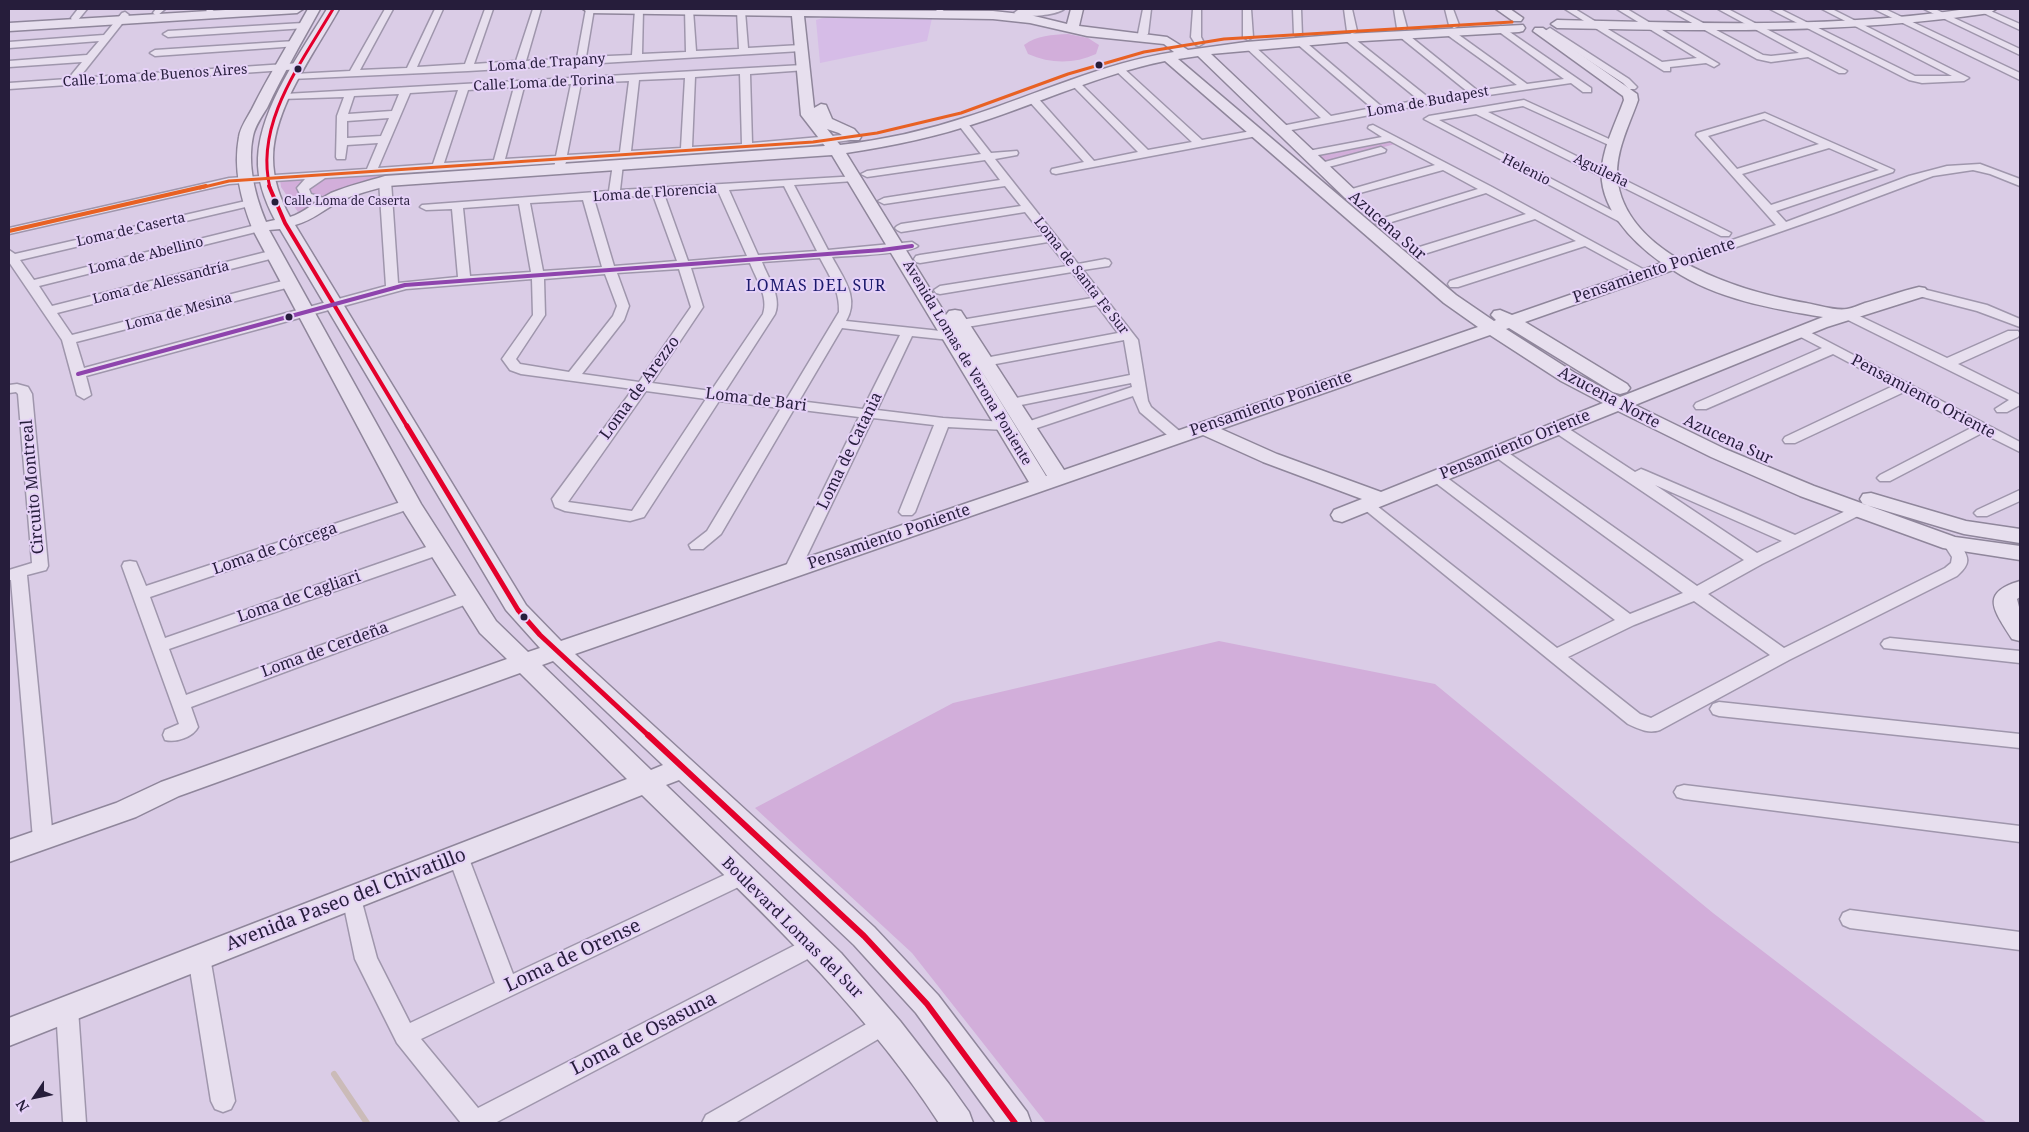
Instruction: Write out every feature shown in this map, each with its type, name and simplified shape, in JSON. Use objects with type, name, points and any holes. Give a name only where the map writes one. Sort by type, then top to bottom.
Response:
[{"type":"street","points":[[9,23],[79,14],[123,18],[159,11],[228,9]]},
{"type":"street","name":"Boulevard Lomas del Sur","points":[[314,9],[300,18],[289,77],[274,120],[250,202],[260,228],[410,504],[488,627],[522,663],[830,962],[884,1024],[938,1094],[956,1123]]},
{"type":"street","name":"Boulevard Lomas del Sur","points":[[333,9],[289,77],[246,135],[244,169],[257,179],[273,197],[285,223],[518,610],[557,651],[864,936],[927,1004],[1015,1123]]},
{"type":"street","points":[[354,74],[389,9]]},
{"type":"street","points":[[410,70],[439,9]]},
{"type":"street","points":[[468,68],[490,9]]},
{"type":"street","points":[[520,65],[537,9]]},
{"type":"street","points":[[581,60],[589,9],[741,12],[796,10],[1002,16],[1115,36],[1168,41],[1188,48]]},
{"type":"street","points":[[878,9],[1018,12],[1043,12],[1060,9]]},
{"type":"street","points":[[1065,9],[1066,26]]},
{"type":"street","points":[[1066,26],[1077,9]]},
{"type":"street","points":[[1143,34],[1147,9]]},
{"type":"street","points":[[1188,48],[1198,9]]},
{"type":"street","points":[[1247,9],[1248,41]]},
{"type":"street","points":[[1297,9],[1299,38],[1380,110]]},
{"type":"street","points":[[1348,9],[1350,35],[1427,101]]},
{"type":"street","points":[[1398,9],[1402,32],[1475,93]]},
{"type":"street","points":[[1449,9],[1451,29],[1524,86]]},
{"type":"street","points":[[1502,9],[1521,19],[1548,29],[1629,88],[1631,100],[1615,144],[1609,175],[1611,192],[1624,220],[1655,252],[1705,280],[1746,296],[1777,304],[1850,315],[2020,400],[2002,409]]},
{"type":"street","points":[[1569,9],[1664,67],[1711,62],[1621,9]]},
{"type":"street","points":[[1671,9],[1765,59],[1810,54]]},
{"type":"street","points":[[1722,9],[1842,71]]},
{"type":"street","points":[[1774,9],[1912,78],[1922,80],[1964,78],[1826,9]]},
{"type":"street","points":[[1878,9],[2020,77]]},
{"type":"street","points":[[1928,9],[2020,52]]},
{"type":"street","points":[[1018,12],[1066,26],[1143,34],[1188,48],[1248,41],[1451,29],[1521,19],[1548,29],[1594,25],[1807,26],[1902,20],[1984,9],[2020,26]]},
{"type":"street","points":[[637,57],[639,10]]},
{"type":"street","points":[[690,10],[691,54]]},
{"type":"street","name":"Avenida Lomas de Verona Poniente","points":[[796,10],[808,115],[842,144],[910,251],[956,330],[1005,426],[1050,482]]},
{"type":"street","points":[[741,12],[744,51]]},
{"type":"street","points":[[841,12],[822,15],[810,24],[822,116],[826,124],[848,132],[842,144]]},
{"type":"street","points":[[149,62],[180,16]]},
{"type":"street","points":[[9,27],[123,18],[180,16],[300,18]]},
{"type":"street","points":[[70,82],[92,58],[123,18]]},
{"type":"street","points":[[168,34],[300,18]]},
{"type":"street","points":[[1521,19],[1575,80],[1587,90]]},
{"type":"street","points":[[260,228],[301,219],[338,196],[385,181],[560,164],[842,144],[900,138],[962,123],[1121,63],[1132,46],[1115,36]]},
{"type":"street","points":[[9,45],[107,38]]},
{"type":"street","points":[[621,160],[686,151],[842,144],[961,113],[1068,74],[1224,39],[1248,41],[1329,120]]},
{"type":"street","points":[[156,53],[295,44]]},
{"type":"street","name":"Loma de Trapany","points":[[289,77],[801,48]]},
{"type":"street","name":"Azucena Sur","points":[[1188,48],[1281,129],[1381,222],[1499,324]]},
{"type":"street","name":"Azucena Norte","points":[[1188,48],[1257,133],[1450,298],[1499,324],[1553,368],[1627,401],[1718,453],[1859,510],[1951,543],[2020,553]]},
{"type":"street","points":[[9,64],[92,58]]},
{"type":"street","points":[[1121,63],[1200,144]]},
{"type":"street","name":"Calle Loma de Torina","points":[[289,77],[350,94],[803,68]]},
{"type":"street","points":[[745,71],[747,147]]},
{"type":"street","points":[[686,151],[690,74]]},
{"type":"street","name":"Calle Loma de Buenos Aires","points":[[9,86],[70,82],[289,77]]},
{"type":"street","points":[[614,195],[634,78]]},
{"type":"street","name":"Loma de Budapest","points":[[1281,129],[1475,93],[1575,80]]},
{"type":"street","points":[[560,164],[577,81]]},
{"type":"street","points":[[1074,82],[1146,154]]},
{"type":"street","points":[[499,163],[520,84]]},
{"type":"street","points":[[436,167],[464,87]]},
{"type":"street","points":[[372,171],[406,90]]},
{"type":"street","points":[[341,157],[342,118],[350,94]]},
{"type":"street","points":[[1032,98],[1091,164]]},
{"type":"street","points":[[1476,110],[1524,104],[1615,144]]},
{"type":"street","name":"Helenio","points":[[1476,110],[1429,119],[1624,220]]},
{"type":"street","name":"Aguileña","points":[[1476,110],[1725,233]]},
{"type":"street","points":[[342,118],[396,114]]},
{"type":"street","points":[[1768,210],[1889,170],[1765,116],[1701,135],[1768,210],[1783,226]]},
{"type":"street","name":"Loma de Santa Fe Sur","points":[[962,123],[1131,340],[1141,401],[1145,409],[1178,437]]},
{"type":"street","points":[[1373,128],[1646,274],[1687,285],[1740,304],[1821,322]]},
{"type":"street","points":[[1056,171],[1257,133]]},
{"type":"street","points":[[1314,160],[1392,138]]},
{"type":"street","points":[[340,142],[385,139]]},
{"type":"street","points":[[1314,160],[1403,144]]},
{"type":"street","points":[[1735,173],[1829,144]]},
{"type":"street","name":"Loma de Florencia","points":[[426,207],[788,184],[861,176],[1013,153]]},
{"type":"street","points":[[9,231],[229,181],[499,163],[560,164]]},
{"type":"street","points":[[1349,193],[1445,166]]},
{"type":"street","name":"Pensamiento Poniente","points":[[522,663],[1050,482],[1865,198],[1886,187],[1924,174],[1973,167],[1998,173],[2020,183]]},
{"type":"street","points":[[324,174],[310,181],[303,188],[306,196],[326,202]]},
{"type":"street","name":"Avenida Lomas de Verona Poniente","points":[[861,176],[884,201],[901,228],[910,251],[940,290],[956,330],[985,362],[1026,427],[1050,482]]},
{"type":"street","points":[[385,181],[392,288]]},
{"type":"street","points":[[884,201],[1008,182]]},
{"type":"street","points":[[697,544],[713,534],[845,312],[846,298],[788,184]]},
{"type":"street","points":[[714,396],[769,314],[772,306],[770,296],[722,188]]},
{"type":"street","points":[[1381,222],[1488,189]]},
{"type":"street","name":"Loma de Arezzo","points":[[658,192],[697,302],[697,307],[560,499],[560,504],[630,516],[638,514],[714,396]]},
{"type":"street","points":[[573,376],[622,312],[623,306],[609,269],[588,197]]},
{"type":"street","points":[[511,363],[509,359],[539,315],[537,274],[524,201]]},
{"type":"street","name":"Loma de Caserta","points":[[11,256],[250,202]]},
{"type":"street","points":[[456,205],[464,279]]},
{"type":"street","points":[[901,228],[1028,208]]},
{"type":"street","points":[[1416,252],[1536,215]]},
{"type":"street","name":"Loma de Abellino","points":[[31,284],[260,228]]},
{"type":"street","points":[[78,374],[392,288],[464,279],[825,254],[910,251],[1051,238]]},
{"type":"street","points":[[1454,284],[1586,242]]},
{"type":"street","name":"Loma de Alessandría","points":[[49,311],[274,254]]},
{"type":"street","points":[[11,256],[69,340],[84,395]]},
{"type":"street","points":[[940,290],[1105,263]]},
{"type":"street","name":"Loma de Mesina","points":[[69,340],[290,283]]},
{"type":"street","points":[[1919,292],[1982,308],[2018,331]]},
{"type":"street","name":"Pensamiento Oriente","points":[[1342,515],[1821,322],[1850,315],[1919,292]]},
{"type":"street","points":[[838,324],[908,332],[956,330],[1100,301]]},
{"type":"street","points":[[2000,327],[2018,331]]},
{"type":"street","name":"Pensamiento Oriente","points":[[1800,331],[1832,350],[2020,448]]},
{"type":"street","points":[[1948,363],[2018,331]]},
{"type":"street","name":"Loma de Catania","points":[[792,570],[908,332]]},
{"type":"street","points":[[985,362],[1127,336]]},
{"type":"street","points":[[1701,406],[1832,350]]},
{"type":"street","name":"Loma de Bari","points":[[511,363],[521,370],[714,396],[943,422],[1005,426]]},
{"type":"street","points":[[1011,403],[1138,383]]},
{"type":"street","points":[[1026,427],[1138,383]]},
{"type":"street","points":[[1790,440],[1903,386]]},
{"type":"street","name":"Circuito Montreal","points":[[9,389],[17,388],[23,390],[25,394],[40,566],[14,574]]},
{"type":"street","name":"Azucena Sur","points":[[1627,401],[1775,462],[1885,504],[1964,527],[2020,536]]},
{"type":"street","points":[[907,512],[943,422]]},
{"type":"street","points":[[1203,428],[1374,502],[1555,656],[1634,719],[1646,725],[1654,725],[1784,656],[1951,572],[1959,565],[1960,558],[1951,543]]},
{"type":"street","points":[[1558,428],[1756,560]]},
{"type":"street","points":[[1885,478],[1981,428]]},
{"type":"street","points":[[1498,452],[1784,656]]},
{"type":"street","points":[[1600,456],[1794,541]]},
{"type":"street","points":[[1437,477],[1628,621]]},
{"type":"street","points":[[1982,514],[2020,495]]},
{"type":"street","name":"Loma de Córcega","points":[[140,594],[410,504]]},
{"type":"street","points":[[1555,656],[1628,621],[1695,594],[1756,560],[1859,510]]},
{"type":"street","name":"Loma de Cagliari","points":[[159,646],[438,549]]},
{"type":"street","points":[[130,566],[189,727],[172,735]]},
{"type":"street","points":[[14,574],[43,839]]},
{"type":"street","points":[[2020,589],[2010,592],[2005,597],[2005,604],[2020,632]]},
{"type":"street","name":"Loma de Cerdeña","points":[[181,704],[469,597]]},
{"type":"street","points":[[1890,644],[2020,657]]},
{"type":"street","points":[[9,851],[126,810],[170,789],[522,663]]},
{"type":"street","points":[[1719,709],[2020,741]]},
{"type":"street","name":"Avenida Paseo del Chivatillo","points":[[9,1032],[683,768]]},
{"type":"street","points":[[1684,792],[2020,834]]},
{"type":"street","points":[[458,856],[508,987]]},
{"type":"street","name":"Loma de Orense","points":[[405,1036],[742,876]]},
{"type":"street","points":[[352,897],[366,959],[405,1036],[475,1123]]},
{"type":"street","points":[[1850,919],[2020,941]]},
{"type":"street","name":"Loma de Osasuna","points":[[475,1123],[814,946]]},
{"type":"street","points":[[198,957],[223,1101]]},
{"type":"street","points":[[67,1009],[75,1121]]},
{"type":"street","points":[[714,1123],[884,1024]]},
{"type":"shaded area","points":[[830,16],[932,18],[927,41],[820,63],[816,20]]},
{"type":"shaded area","points":[[1068,34],[1088,38],[1099,45],[1096,54],[1071,61],[1045,60],[1028,54],[1024,45],[1039,37]]},
{"type":"shaded area","points":[[1389,141],[1395,144],[1323,164],[1314,156]]},
{"type":"shaded area","points":[[537,164],[540,169],[347,189],[298,212],[281,187],[280,179],[330,178]]},
{"type":"shaded area","points":[[1219,641],[1435,684],[1713,913],[1987,1123],[1046,1123],[912,953],[755,808],[953,703]]},
{"type":"waterway","points":[[334,1074],[367,1123]]},
{"type":"transit line","points":[[333,9],[293,78],[276,114],[270,132],[265,159],[270,188],[285,223],[518,610],[540,635],[864,936],[927,1004],[1015,1123]]},
{"type":"transit line","points":[[9,231],[229,181],[813,142],[877,133],[961,113],[1068,74],[1144,52],[1224,39],[1512,22]]},
{"type":"transit line","points":[[78,374],[405,285],[882,250],[912,246]]},
{"type":"place","name":"Calle Loma de Caserta","points":[[275,202]]},
{"type":"district","name":"LOMAS DEL SUR","points":[[816,286]]}]
